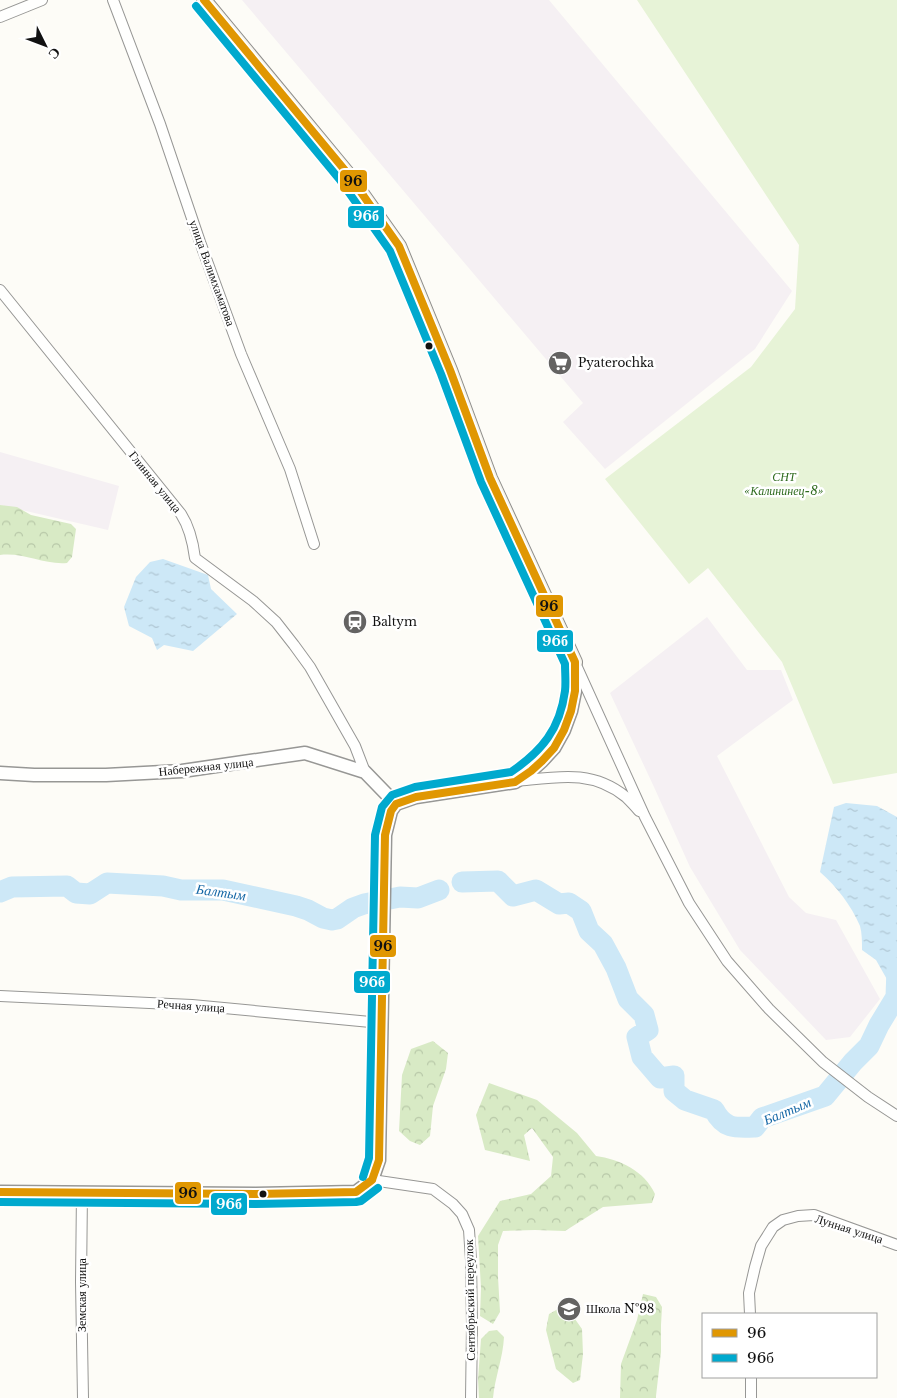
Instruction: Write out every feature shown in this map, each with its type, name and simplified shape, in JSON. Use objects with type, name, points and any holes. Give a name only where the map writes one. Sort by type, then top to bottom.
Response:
[{"type":"main road","points":[[204,0],[348,174],[398,246],[450,370],[493,485],[575,662]]},
{"type":"street","points":[[0,17],[42,0]]},
{"type":"street","name":"улица Валимхаматова","points":[[113,0],[160,124],[241,354],[290,468],[314,544]]},
{"type":"street","name":"Глинная улица","points":[[0,290],[181,514],[191,534],[195,558],[253,601],[276,622],[303,656],[355,746],[365,772]]},
{"type":"street","points":[[515,782],[542,761],[554,748],[564,730],[572,711],[575,691],[575,662]]},
{"type":"street","points":[[575,662],[645,817],[689,903],[727,961],[769,1009],[823,1062],[868,1097],[897,1116]]},
{"type":"street","name":"Набережная улица","points":[[0,773],[106,775],[182,771],[305,753],[365,772],[396,804]]},
{"type":"street","points":[[0,1192],[256,1194],[356,1192],[372,1180],[379,1160],[385,835],[391,811],[396,804],[416,797],[570,776],[589,778],[606,784],[626,797],[645,817]]},
{"type":"street","name":"Речная улица","points":[[0,996],[192,1006],[381,1023]]},
{"type":"street","name":"Сентябрьский переулок","points":[[372,1180],[433,1188],[462,1214],[469,1230],[471,1260],[471,1398]]},
{"type":"street","name":"Земская улица","points":[[82,1192],[83,1398]]},
{"type":"street","name":"Лунная улица","points":[[750,1313],[749,1293],[754,1267],[761,1246],[773,1227],[783,1220],[798,1216],[814,1215],[897,1245]]},
{"type":"street","points":[[751,1378],[751,1398]]},
{"type":"shaded area","points":[[242,0],[549,0],[792,291],[755,349],[605,469],[563,422],[583,403]]},
{"type":"shaded area","points":[[0,452],[119,486],[108,530],[0,505]]},
{"type":"shaded area","points":[[707,617],[747,670],[781,670],[793,700],[717,756],[789,897],[806,913],[836,920],[880,999],[850,1037],[826,1040],[740,950],[690,867],[610,693]]},
{"type":"green space","name":"СНТ «Калининец-8»","points":[[637,0],[897,0],[897,773],[833,784],[782,662],[708,568],[689,584],[605,479],[751,367],[795,309],[799,245]]},
{"type":"green space","points":[[0,505],[17,507],[31,515],[71,524],[76,529],[72,557],[67,563],[58,563],[17,555],[0,555]]},
{"type":"green space","points":[[433,1041],[448,1053],[446,1069],[433,1106],[430,1136],[420,1145],[410,1141],[399,1131],[402,1075],[411,1049]]},
{"type":"green space","points":[[489,1083],[537,1100],[577,1133],[596,1156],[622,1163],[638,1173],[651,1186],[655,1194],[652,1203],[603,1207],[565,1231],[503,1231],[498,1245],[500,1312],[493,1324],[480,1316],[481,1288],[478,1236],[500,1201],[531,1194],[551,1176],[553,1157],[532,1128],[524,1135],[530,1161],[485,1150],[476,1115]]},
{"type":"green space","points":[[643,1294],[656,1297],[662,1307],[661,1352],[656,1398],[620,1398],[621,1364],[637,1320]]},
{"type":"green space","points":[[558,1309],[570,1312],[582,1329],[583,1354],[580,1380],[573,1383],[556,1369],[546,1330],[549,1314]]},
{"type":"green space","points":[[497,1330],[504,1337],[493,1398],[479,1398],[478,1379],[481,1339],[489,1331]]},
{"type":"water","points":[[163,559],[208,575],[211,589],[237,614],[193,651],[164,645],[157,650],[152,638],[129,626],[124,607],[136,577],[150,562]]},
{"type":"water","points":[[846,803],[877,806],[897,817],[897,997],[876,960],[862,950],[860,926],[848,904],[838,890],[820,872],[834,807]]},
{"type":"waterway","name":"Балтым","points":[[462,882],[498,881],[513,896],[536,890],[559,904],[569,903],[581,911],[589,931],[603,944],[616,968],[628,999],[644,1015],[648,1030],[637,1037],[642,1057],[660,1078],[674,1076],[674,1091],[685,1100],[714,1110],[722,1121],[736,1127],[755,1127],[762,1118],[825,1096],[869,1046],[896,997],[897,968]]},
{"type":"waterway","name":"Балтым","points":[[0,892],[12,887],[67,886],[76,893],[90,894],[107,883],[163,886],[181,890],[223,890],[296,906],[332,920],[364,904],[400,897],[418,898],[439,890]]},
{"type":"transit line","name":"96","points":[[204,0],[348,174],[399,246],[450,370],[490,478],[575,662],[575,691],[571,711],[564,730],[554,748],[531,771],[515,782],[416,797],[396,804],[391,811],[385,835],[379,1160],[372,1180]]},
{"type":"transit line","name":"96б","points":[[196,6],[340,180],[390,251],[441,374],[481,482],[565,664],[565,691],[559,717],[548,738],[522,764],[511,772],[415,787],[392,795],[382,807],[375,835],[369,1158],[363,1177]]},
{"type":"transit line","name":"96","points":[[0,1192],[256,1194],[356,1192],[372,1180]]},
{"type":"transit line","name":"96б","points":[[0,1202],[256,1204],[356,1202],[361,1201],[378,1188]]},
{"type":"place","name":"Pyaterochka","points":[[560,363]]},
{"type":"place","name":"Baltym","points":[[355,622]]},
{"type":"place","name":"Школа №98","points":[[569,1309]]}]
